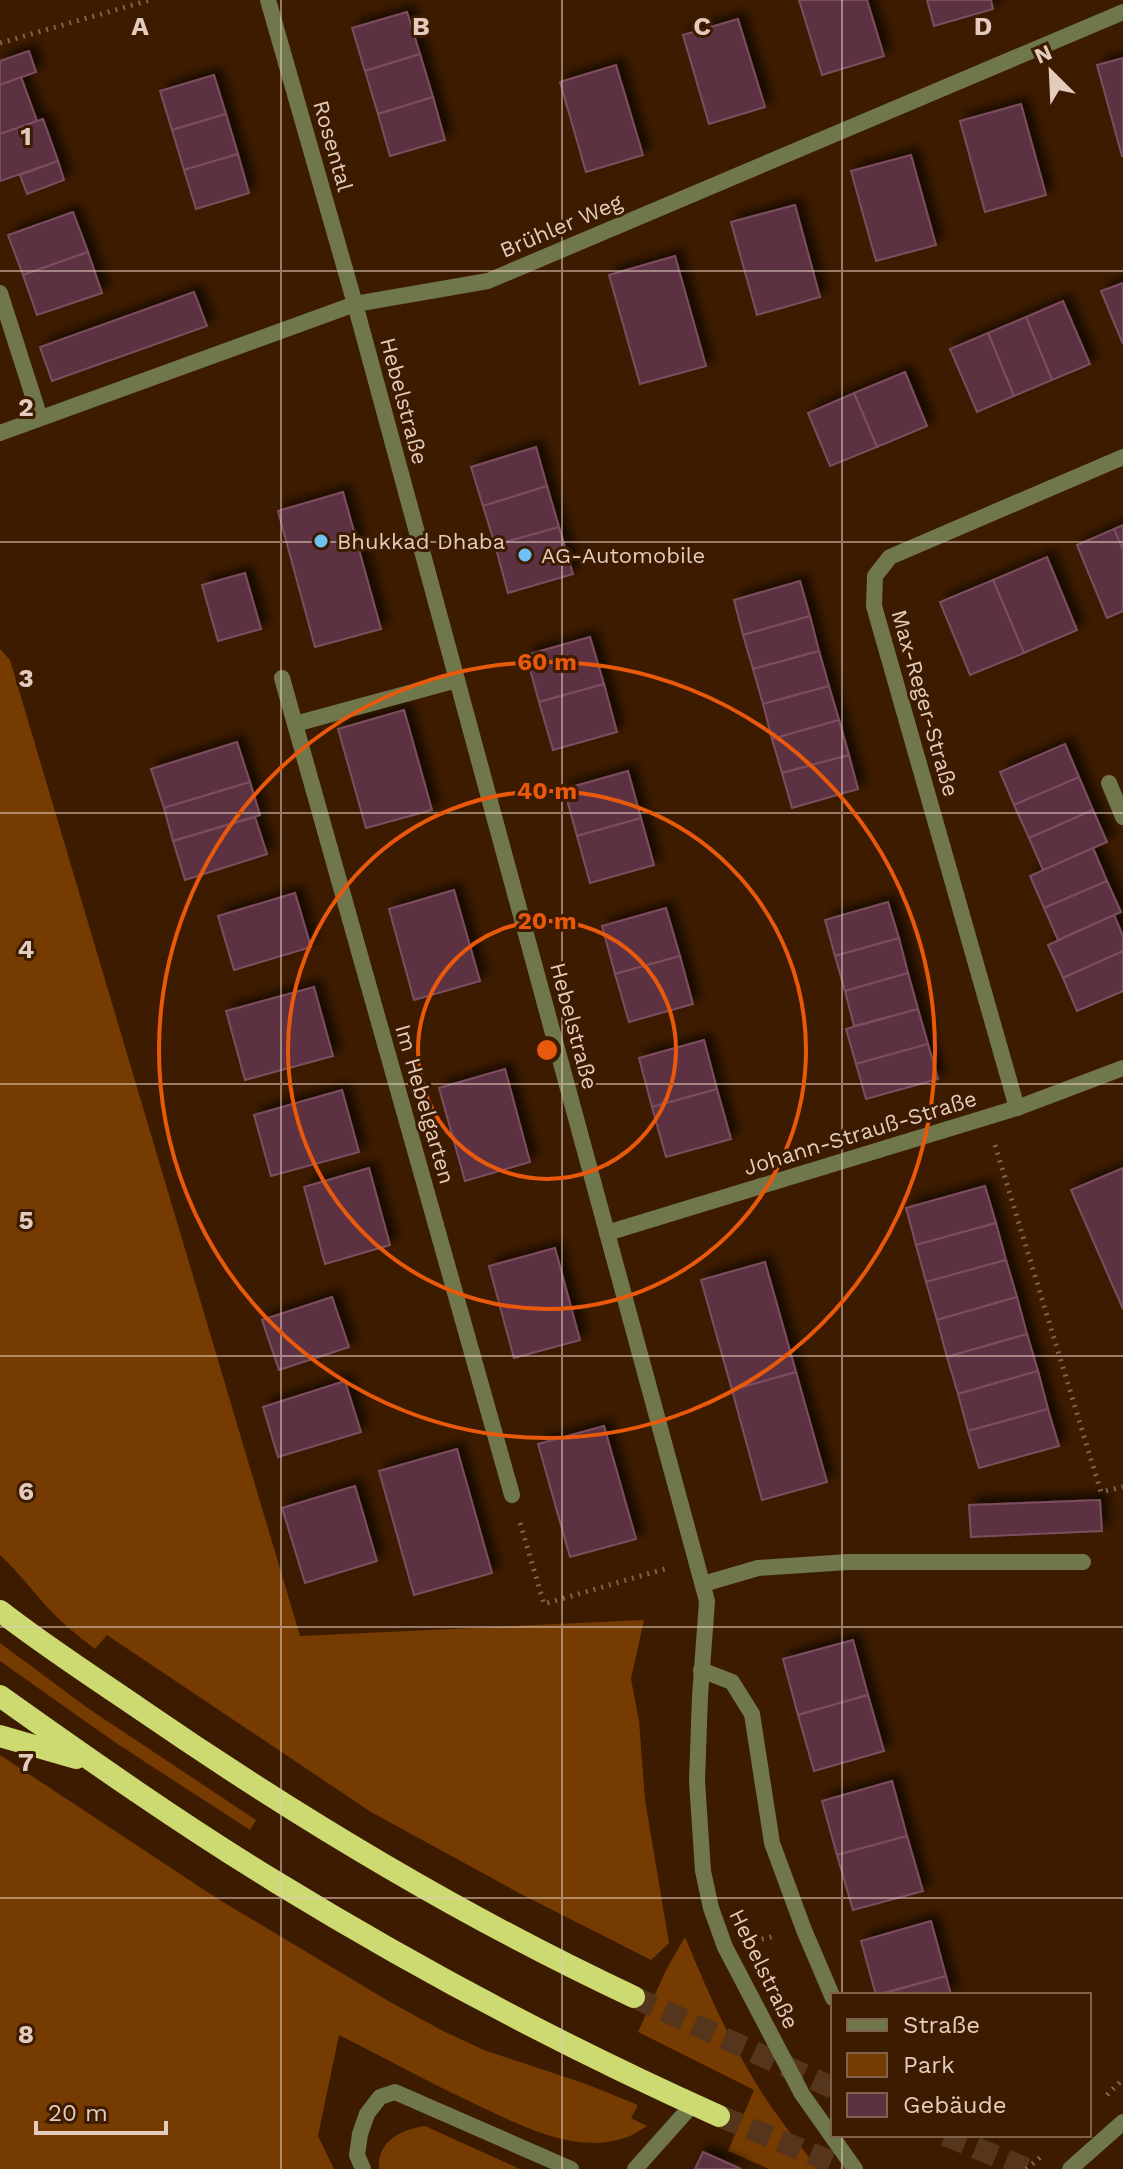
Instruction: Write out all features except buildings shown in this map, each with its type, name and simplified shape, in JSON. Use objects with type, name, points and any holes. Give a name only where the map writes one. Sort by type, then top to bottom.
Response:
[{"type":"highway","points":[[0,1611],[203,1753],[318,1825],[469,1914],[551,1958],[634,1997]]},
{"type":"highway","points":[[0,1696],[94,1763],[275,1882],[355,1929],[592,2057],[719,2116]]},
{"type":"highway","points":[[0,1736],[94,1763]]},
{"type":"street","name":"Rosental","points":[[268,0],[355,304]]},
{"type":"street","name":"Brühler Weg","points":[[0,433],[355,304],[488,281],[1123,12]]},
{"type":"street","points":[[0,293],[40,418]]},
{"type":"street","name":"Hebelstraße","points":[[355,304],[707,1601],[697,1781],[703,1871],[711,1908],[725,1947],[802,2094],[831,2135]]},
{"type":"street","name":"Max-Reger-Straße","points":[[1017,1108],[874,606],[875,576],[890,557],[1123,457]]},
{"type":"street","name":"Im Hebelgarten","points":[[282,678],[512,1495]]},
{"type":"street","points":[[295,724],[457,680]]},
{"type":"street","points":[[1109,783],[1123,817]]},
{"type":"street","name":"Johann-Strauß-Straße","points":[[607,1233],[1017,1108],[1123,1068]]},
{"type":"street","points":[[703,1584],[758,1568],[848,1562],[1083,1562]]},
{"type":"street","points":[[701,1670],[732,1682],[752,1714],[772,1843],[831,1993]]},
{"type":"street","points":[[363,2169],[357,2155],[367,2114],[380,2097],[395,2092],[571,2169]]},
{"type":"street","points":[[635,2169],[694,2103]]},
{"type":"street","points":[[1070,2169],[1123,2122]]},
{"type":"street","name":"Hebelstraße","points":[[832,2137],[855,2169]]},
{"type":"path","points":[[0,43],[150,0]]},
{"type":"path","points":[[986,1117],[1101,1492],[1123,1487]]},
{"type":"path","points":[[512,1495],[544,1604],[696,1559]]},
{"type":"path","points":[[725,1947],[804,1930]]},
{"type":"green space","points":[[0,649],[10,660],[300,1636],[644,1620],[631,1679],[639,1721],[645,1800],[669,1943],[651,1960],[519,1893],[371,1812],[107,1635],[95,1649],[53,1613],[0,1555]]},
{"type":"green space","points":[[0,1643],[89,1709],[256,1820],[250,1830],[116,1743],[0,1661]]},
{"type":"green space","points":[[0,1755],[218,1899],[390,2002],[484,2050],[638,2105],[631,2118],[647,2126],[622,2139],[596,2143],[543,2134],[459,2097],[339,2035],[318,2136],[334,2169],[0,2169]]},
{"type":"green space","points":[[685,1937],[712,2000],[754,2080],[818,2169],[769,2169],[728,2151],[754,2090],[638,2032]]},
{"type":"green space","points":[[425,2126],[520,2169],[379,2169],[382,2151],[392,2138]]},
{"type":"tunnel","points":[[634,1997],[831,2087]]},
{"type":"tunnel","points":[[719,2116],[849,2169]]},
{"type":"tunnel","points":[[950,2137],[1027,2169]]},
{"type":"place","name":"Bhukkad Dhaba","points":[[321,541]]},
{"type":"place","name":"AG-Automobile","points":[[525,555]]}]
